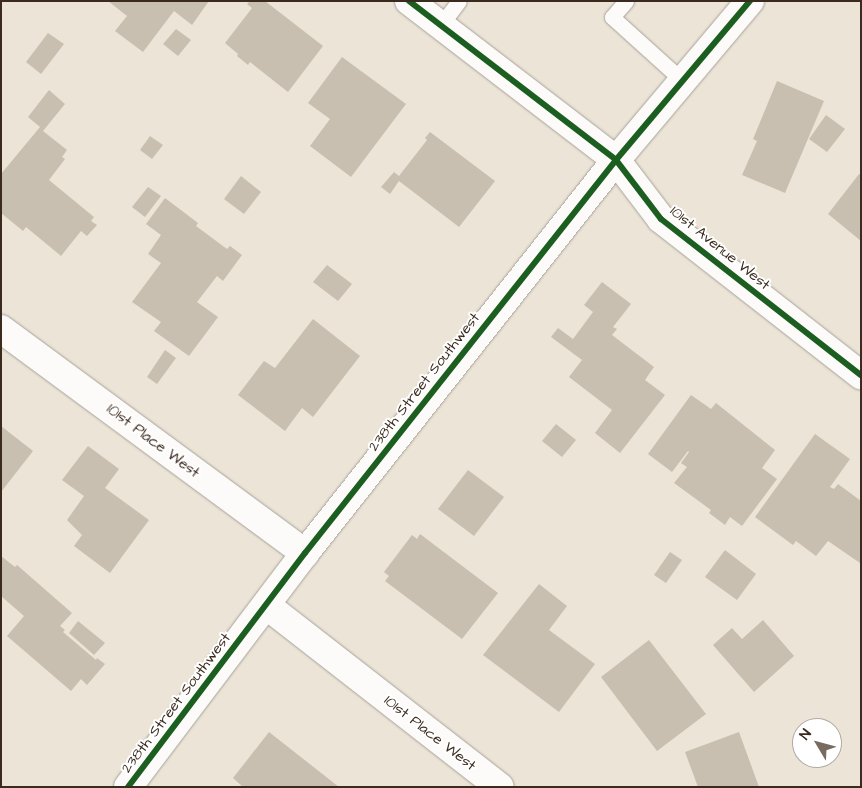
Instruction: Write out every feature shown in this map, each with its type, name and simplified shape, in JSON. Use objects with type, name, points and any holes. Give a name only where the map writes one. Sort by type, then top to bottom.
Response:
[{"type":"street","name":"101st Avenue West","points":[[409,1],[616,160],[661,219],[861,375]]},
{"type":"street","name":"238th Street Southwest","points":[[128,787],[305,553],[616,160],[750,2]]},
{"type":"street","name":"101st Place West","points":[[1,329],[305,553]]},
{"type":"street","name":"101st Place West","points":[[266,605],[500,787]]},
{"type":"lane","points":[[440,26],[459,1]]},
{"type":"lane","points":[[626,1],[612,17],[684,82]]},
{"type":"building","points":[[108,1],[209,1],[192,25],[174,11],[143,52],[115,31],[127,16]]},
{"type":"building","points":[[250,1],[265,1],[323,46],[288,92],[250,62],[248,65],[225,43],[252,8],[247,4]]},
{"type":"building","points":[[176,29],[191,40],[178,56],[163,44]]},
{"type":"building","points":[[48,33],[64,44],[41,74],[26,62]]},
{"type":"building","points":[[342,57],[406,104],[351,177],[310,146],[330,119],[308,103]]},
{"type":"building","points":[[777,81],[824,101],[785,193],[742,175],[757,141],[753,139]]},
{"type":"building","points":[[49,90],[65,104],[43,131],[67,150],[62,157],[65,159],[49,180],[94,217],[91,221],[97,225],[87,236],[81,231],[61,256],[26,227],[23,231],[1,213],[1,174],[40,127],[28,117]]},
{"type":"building","points":[[826,115],[845,129],[827,152],[809,139]]},
{"type":"building","points":[[430,132],[495,181],[459,227],[399,181],[390,194],[381,187],[394,172],[399,176],[427,140],[425,138]]},
{"type":"building","points":[[150,136],[163,145],[152,159],[140,150]]},
{"type":"building","points":[[859,174],[861,175],[861,241],[828,214]]},
{"type":"building","points":[[241,176],[261,192],[244,214],[224,199]]},
{"type":"building","points":[[148,187],[161,196],[145,217],[132,207]]},
{"type":"building","points":[[165,198],[198,223],[196,226],[227,249],[230,246],[242,255],[223,281],[217,276],[197,302],[218,317],[189,356],[154,331],[161,322],[132,302],[161,263],[148,254],[161,235],[146,224]]},
{"type":"building","points":[[327,265],[352,284],[338,301],[313,282]]},
{"type":"building","points":[[602,282],[631,304],[613,327],[617,329],[612,335],[654,367],[645,380],[665,395],[620,453],[595,433],[612,410],[569,377],[582,360],[551,337],[558,328],[573,339],[593,312],[584,305]]},
{"type":"building","points":[[313,319],[360,356],[313,417],[302,408],[285,431],[238,395],[264,361],[275,368]]},
{"type":"building","points":[[165,350],[176,358],[157,384],[147,377]]},
{"type":"building","points":[[691,395],[711,409],[716,403],[775,450],[762,468],[777,479],[742,526],[730,517],[725,525],[709,513],[711,510],[674,483],[687,467],[681,463],[688,451],[672,472],[648,454]]},
{"type":"building","points":[[556,424],[576,440],[562,457],[542,441]]},
{"type":"building","points":[[1,426],[33,451],[1,492]]},
{"type":"building","points":[[815,434],[850,459],[830,487],[834,489],[838,484],[861,501],[860,563],[828,541],[816,556],[796,541],[793,545],[755,517]]},
{"type":"building","points":[[88,446],[119,469],[105,488],[149,520],[110,573],[74,546],[82,535],[67,520],[84,496],[62,480]]},
{"type":"building","points":[[468,470],[504,497],[474,536],[438,509]]},
{"type":"building","points":[[420,534],[498,593],[462,639],[385,581],[389,576],[384,572],[412,535],[417,539]]},
{"type":"building","points":[[725,550],[756,574],[737,600],[705,577]]},
{"type":"building","points":[[670,552],[682,560],[666,583],[654,575]]},
{"type":"building","points":[[1,556],[15,567],[17,565],[72,613],[60,626],[65,630],[63,632],[96,660],[97,658],[105,664],[87,685],[81,679],[71,691],[7,636],[24,616],[1,596]]},
{"type":"building","points":[[539,584],[567,606],[549,630],[595,664],[559,712],[483,655]]},
{"type":"building","points":[[763,620],[794,656],[754,692],[713,645],[732,628],[742,639]]},
{"type":"building","points":[[78,621],[105,643],[94,655],[69,633]]},
{"type":"building","points":[[649,640],[706,714],[657,751],[601,677]]},
{"type":"building","points":[[269,732],[339,787],[243,787],[233,778]]},
{"type":"building","points":[[739,732],[759,787],[698,787],[685,752]]},
{"type":"cycle path","points":[[409,1],[616,160],[661,219],[861,375]]},
{"type":"cycle path","points":[[128,787],[305,553],[616,160],[750,1]]}]
